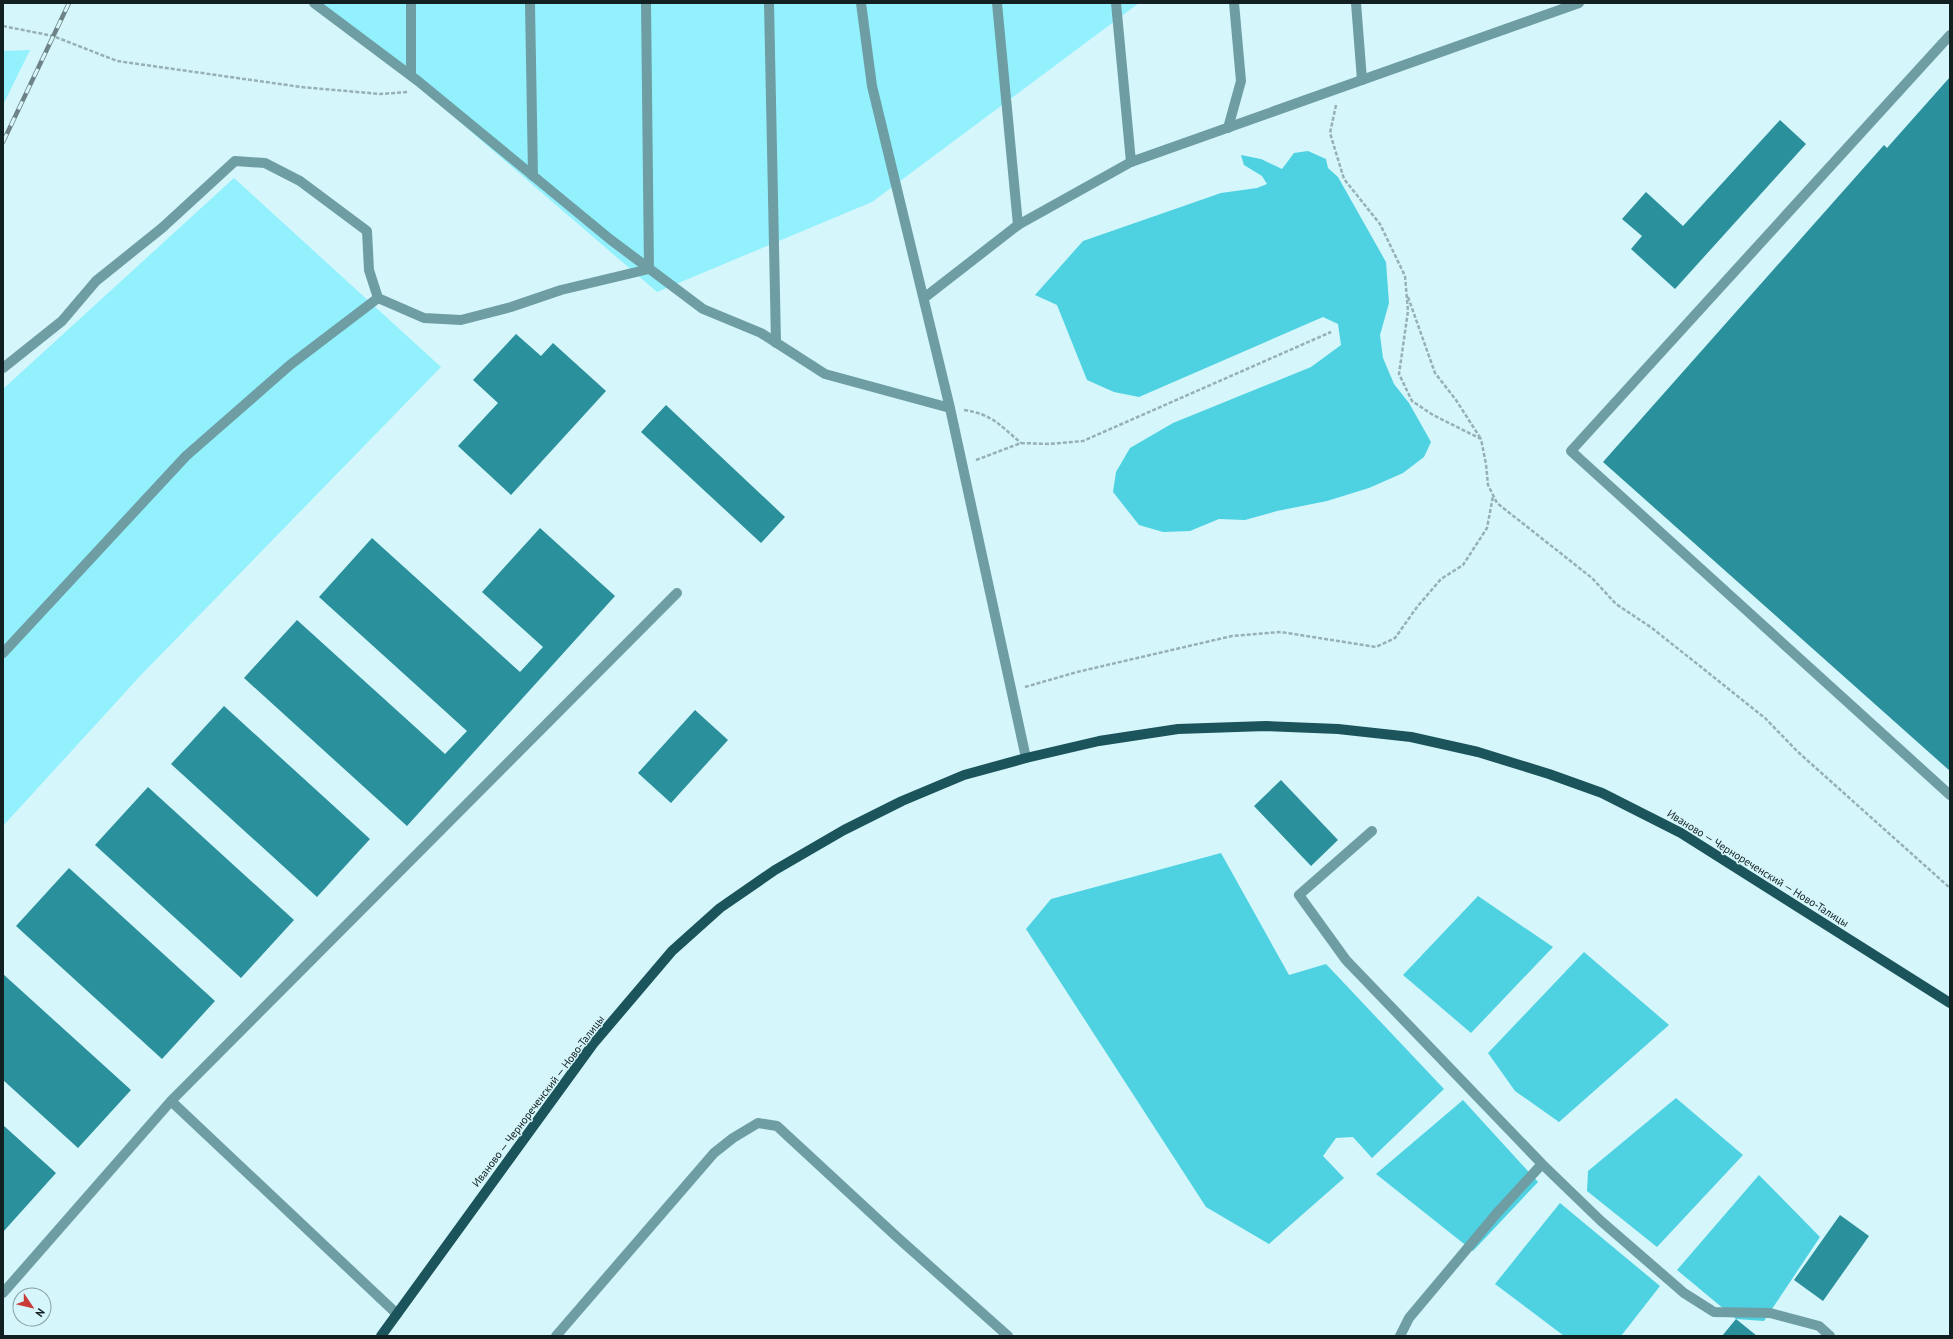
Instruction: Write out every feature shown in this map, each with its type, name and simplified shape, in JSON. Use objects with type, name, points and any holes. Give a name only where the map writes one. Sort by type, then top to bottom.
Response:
[{"type":"main road","name":"Иваново — Чернореченский — Ново-Талицы","points":[[381,1336],[593,1044],[672,951],[715,913],[775,870],[852,826],[902,801],[964,776],[1026,758],[1099,741],[1178,729],[1266,726],[1338,730],[1411,737],[1478,752],[1549,774],[1602,793],[1681,833],[1950,1003]]},
{"type":"street","points":[[314,3],[411,75],[611,240],[703,309],[760,333],[825,374],[904,397],[950,408]]},
{"type":"street","points":[[411,3],[411,75]]},
{"type":"street","points":[[530,3],[534,176]]},
{"type":"street","points":[[646,3],[649,269]]},
{"type":"street","points":[[769,3],[776,343]]},
{"type":"street","points":[[861,3],[872,86],[950,408],[1026,758]]},
{"type":"street","points":[[997,3],[1018,224]]},
{"type":"street","points":[[1116,3],[1131,162]]},
{"type":"street","points":[[1228,128],[1241,81],[1234,3]]},
{"type":"street","points":[[1356,3],[1362,80]]},
{"type":"street","points":[[924,298],[1018,224],[1131,162],[1578,3]]},
{"type":"street","points":[[1950,35],[1571,451],[1950,795]]},
{"type":"street","points":[[3,368],[62,320],[96,281],[162,228],[235,161],[265,163],[300,181],[367,231],[369,270],[378,298],[424,318],[461,320],[510,307],[561,290],[649,269]]},
{"type":"street","points":[[3,653],[186,456],[290,365],[378,298]]},
{"type":"street","points":[[3,1293],[171,1101],[677,593]]},
{"type":"street","points":[[1372,831],[1299,895],[1346,960],[1542,1164],[1613,1231],[1684,1293],[1714,1312],[1770,1313],[1819,1326],[1830,1336]]},
{"type":"street","points":[[171,1101],[397,1314]]},
{"type":"street","points":[[556,1336],[714,1152],[733,1138],[758,1123],[777,1126],[897,1237],[1008,1336]]},
{"type":"street","points":[[1400,1336],[1409,1318],[1497,1213],[1542,1164]]},
{"type":"path","points":[[3,26],[53,36],[117,61],[301,87],[380,94],[430,90]]},
{"type":"path","points":[[1349,85],[1335,106],[1330,133],[1344,180],[1380,224],[1405,276],[1408,311],[1399,374],[1412,401],[1433,415],[1481,439]]},
{"type":"path","points":[[1406,293],[1435,373],[1456,400],[1481,439],[1488,485],[1497,503],[1592,578],[1616,604],[1652,628],[1765,718],[1798,752],[1950,888]]},
{"type":"path","points":[[963,466],[984,456],[1021,443],[1049,444],[1083,441],[1331,332]]},
{"type":"path","points":[[950,408],[980,413],[996,421],[1021,443]]},
{"type":"path","points":[[1012,695],[1022,688],[1077,672],[1232,636],[1281,632],[1376,647],[1395,638],[1417,607],[1441,579],[1463,565],[1487,528],[1493,495]]},
{"type":"shaded area","points":[[322,3],[1139,3],[872,202],[657,292]]},
{"type":"shaded area","points":[[30,50],[3,105],[3,51]]},
{"type":"shaded area","points":[[1308,151],[1326,159],[1328,168],[1338,177],[1386,262],[1389,303],[1380,335],[1383,358],[1394,384],[1409,403],[1431,442],[1424,457],[1403,473],[1369,488],[1327,501],[1277,511],[1245,520],[1219,519],[1190,531],[1163,532],[1139,525],[1113,492],[1116,472],[1130,448],[1173,423],[1311,367],[1341,345],[1338,324],[1323,317],[1139,397],[1114,392],[1087,380],[1057,305],[1035,295],[1083,241],[1221,193],[1257,188],[1267,184],[1262,176],[1244,165],[1241,155],[1261,159],[1282,169],[1294,153]]},
{"type":"shaded area","points":[[234,178],[441,367],[141,675],[3,826],[3,389]]},
{"type":"shaded area","points":[[1221,853],[1289,975],[1326,964],[1444,1089],[1372,1158],[1353,1137],[1336,1138],[1323,1156],[1344,1178],[1269,1244],[1206,1207],[1026,929],[1051,899]]},
{"type":"shaded area","points":[[1478,896],[1553,947],[1471,1033],[1403,975]]},
{"type":"shaded area","points":[[1584,952],[1669,1025],[1559,1122],[1515,1091],[1488,1053]]},
{"type":"shaded area","points":[[1676,1098],[1743,1155],[1657,1247],[1587,1191],[1588,1171]]},
{"type":"shaded area","points":[[1463,1100],[1538,1182],[1473,1251],[1376,1174]]},
{"type":"shaded area","points":[[1759,1175],[1820,1237],[1764,1321],[1736,1319],[1677,1270]]},
{"type":"shaded area","points":[[1560,1203],[1660,1286],[1621,1336],[1564,1336],[1495,1284]]},
{"type":"building","points":[[1950,77],[1950,771],[1603,462],[1884,145],[1887,148]]},
{"type":"building","points":[[1780,120],[1806,144],[1675,289],[1631,249],[1642,236],[1622,219],[1646,192],[1683,226]]},
{"type":"building","points":[[516,334],[541,356],[553,343],[606,391],[511,495],[458,446],[498,403],[473,380]]},
{"type":"building","points":[[666,405],[785,517],[761,543],[641,432]]},
{"type":"building","points":[[540,528],[615,596],[407,826],[244,678],[297,620],[445,754],[467,731],[319,597],[372,538],[520,672],[543,647],[482,592]]},
{"type":"building","points":[[224,706],[370,839],[317,897],[171,764]]},
{"type":"building","points":[[695,710],[728,740],[671,803],[638,773]]},
{"type":"building","points":[[1281,780],[1338,840],[1311,866],[1254,806]]},
{"type":"building","points":[[148,787],[294,920],[241,978],[95,845]]},
{"type":"building","points":[[69,868],[215,1001],[162,1059],[16,926]]},
{"type":"building","points":[[3,974],[131,1090],[78,1148],[3,1080]]},
{"type":"building","points":[[3,1125],[56,1173],[3,1232]]},
{"type":"building","points":[[1840,1215],[1869,1236],[1823,1301],[1794,1280]]},
{"type":"building","points":[[1736,1319],[1757,1336],[1722,1336]]},
{"type":"railway","points":[[3,142],[69,3]]}]
